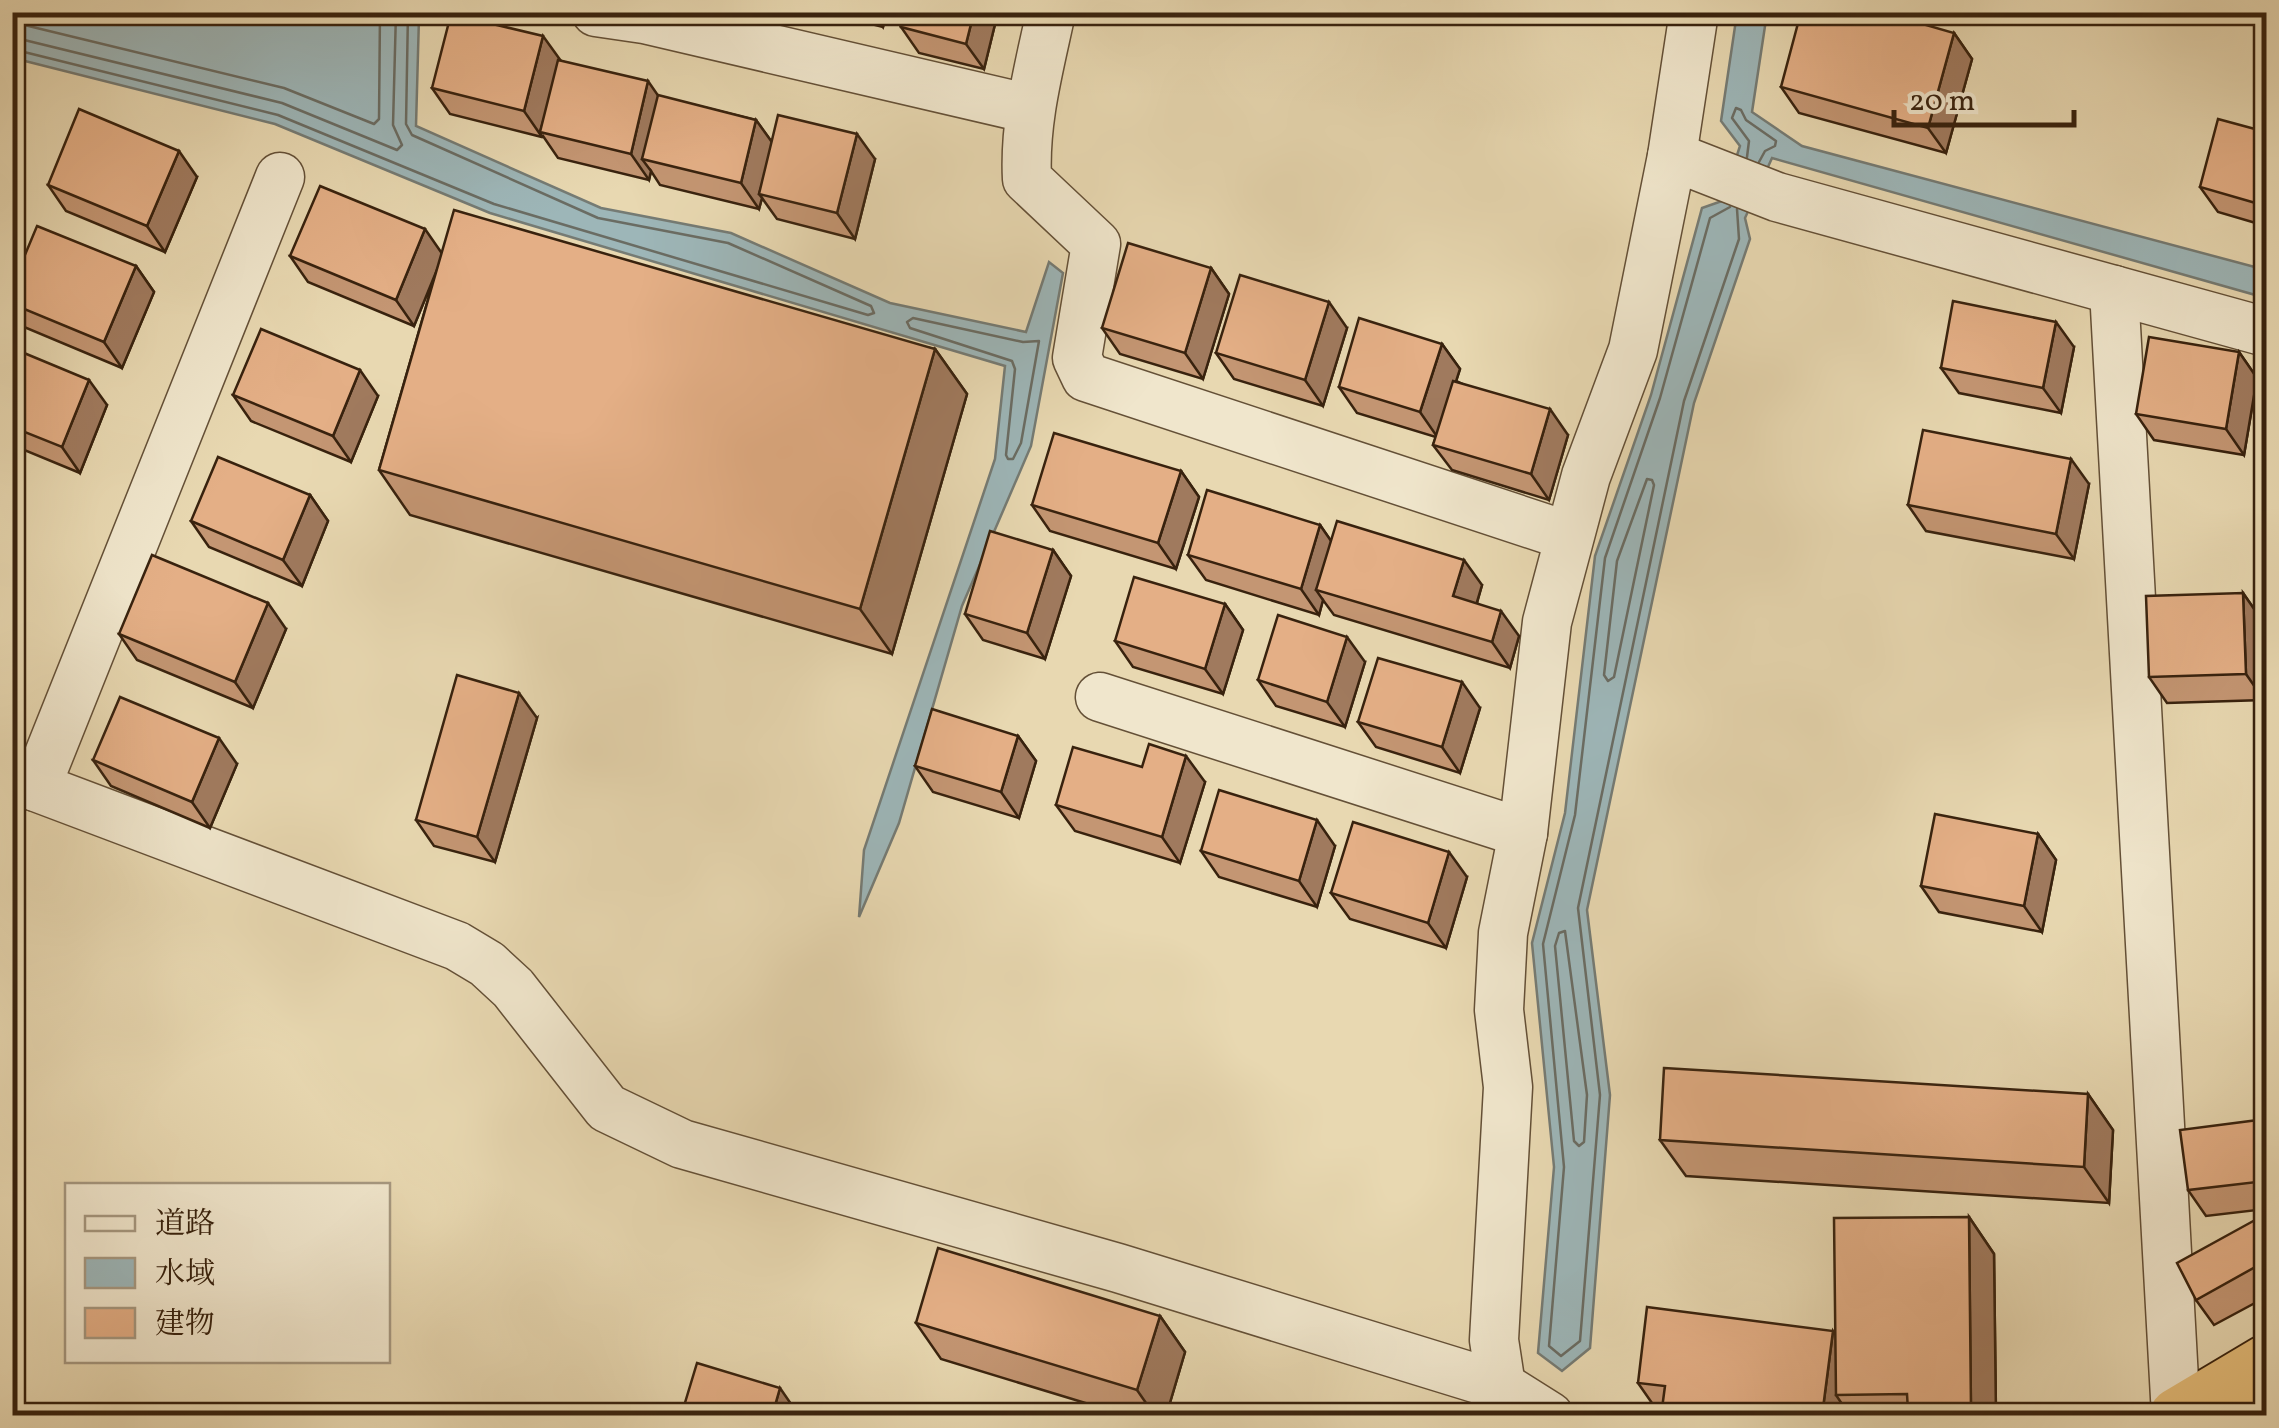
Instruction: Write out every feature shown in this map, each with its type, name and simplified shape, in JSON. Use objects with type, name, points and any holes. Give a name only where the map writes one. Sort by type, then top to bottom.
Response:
[{"type":"highway","points":[[2176,1416],[2266,1363]]},
{"type":"street","points":[[596,12],[644,16],[1030,108]]},
{"type":"street","points":[[1050,12],[1030,108],[1025,148],[1027,179],[1096,244],[1077,358],[1086,378],[1568,536]]},
{"type":"street","points":[[1502,1386],[1494,1340],[1508,1088],[1499,1010],[1503,934],[1523,833],[1547,622],[1586,476],[1633,350],[1672,156],[1694,12]]},
{"type":"street","points":[[1672,156],[1776,197],[2266,332]]},
{"type":"street","points":[[280,177],[24,782],[458,946],[487,964],[513,988],[607,1108],[682,1144],[1118,1268],[1502,1386],[1549,1416]]},
{"type":"street","points":[[2114,290],[2176,1416]]},
{"type":"street","points":[[1100,698],[1523,833]]},
{"type":"water","points":[[12,13],[403,13],[419,17],[416,126],[601,208],[731,233],[890,303],[1026,332],[1049,262],[1063,273],[1031,446],[962,606],[899,823],[859,917],[864,850],[995,459],[1005,366],[490,213],[275,124],[13,58]]},
{"type":"water","points":[[1737,13],[1767,13],[1752,112],[1802,146],[2266,270],[2266,298],[1772,158],[1745,218],[1750,239],[1694,403],[1587,910],[1610,1095],[1590,1348],[1562,1371],[1538,1353],[1554,1167],[1532,943],[1565,813],[1595,556],[1651,395],[1702,208],[1722,201],[1740,146],[1721,121]]},
{"type":"building","points":[[905,12],[974,12],[966,44],[901,27]]},
{"type":"building","points":[[1801,12],[1881,12],[1954,33],[1928,128],[1781,87]]},
{"type":"building","points":[[451,14],[543,36],[524,111],[432,88]]},
{"type":"building","points":[[558,60],[648,81],[631,154],[540,132]]},
{"type":"building","points":[[658,95],[756,120],[741,183],[642,159]]},
{"type":"building","points":[[79,109],[179,151],[147,226],[48,185]]},
{"type":"building","points":[[778,115],[857,134],[837,213],[759,194]]},
{"type":"building","points":[[2218,119],[2266,132],[2266,206],[2200,187]]},
{"type":"building","points":[[320,186],[425,229],[396,300],[290,256]]},
{"type":"building","points":[[454,210],[935,349],[860,609],[379,470]]},
{"type":"building","points":[[37,226],[136,266],[104,342],[12,304],[12,286]]},
{"type":"building","points":[[1128,243],[1211,268],[1185,353],[1102,328]]},
{"type":"building","points":[[1240,275],[1329,302],[1305,380],[1216,353]]},
{"type":"building","points":[[1953,301],[2056,322],[2043,388],[1941,368]]},
{"type":"building","points":[[1359,318],[1442,344],[1420,412],[1339,387]]},
{"type":"building","points":[[261,329],[360,370],[333,436],[233,395]]},
{"type":"building","points":[[2149,337],[2239,352],[2226,429],[2136,414]]},
{"type":"building","points":[[12,348],[89,380],[62,447],[12,427]]},
{"type":"building","points":[[1453,381],[1550,409],[1531,474],[1433,445]]},
{"type":"building","points":[[1923,430],[2071,459],[2056,534],[1908,505]]},
{"type":"building","points":[[1054,433],[1181,471],[1158,543],[1032,505]]},
{"type":"building","points":[[218,457],[310,495],[283,560],[191,521]]},
{"type":"building","points":[[1207,490],[1320,525],[1301,589],[1188,555]]},
{"type":"building","points":[[1337,521],[1464,560],[1453,596],[1501,611],[1492,642],[1316,590]]},
{"type":"building","points":[[990,531],[1053,550],[1027,633],[965,614]]},
{"type":"building","points":[[152,555],[268,603],[235,682],[119,634]]},
{"type":"building","points":[[1134,577],[1225,604],[1205,669],[1115,641]]},
{"type":"building","points":[[2243,593],[2246,674],[2149,677],[2146,596]]},
{"type":"building","points":[[1278,615],[1347,637],[1327,702],[1258,680]]},
{"type":"building","points":[[1378,658],[1462,682],[1442,747],[1358,722]]},
{"type":"building","points":[[457,675],[519,693],[477,837],[416,820]]},
{"type":"building","points":[[120,697],[219,738],[192,802],[93,760]]},
{"type":"building","points":[[932,709],[1018,736],[1001,792],[915,766]]},
{"type":"building","points":[[1149,744],[1186,756],[1162,837],[1056,805],[1073,747],[1142,767]]},
{"type":"building","points":[[1219,790],[1317,820],[1299,881],[1201,851]]},
{"type":"building","points":[[1935,814],[2038,834],[2024,906],[1921,886]]},
{"type":"building","points":[[1353,822],[1449,852],[1428,923],[1331,893]]},
{"type":"building","points":[[1664,1068],[2088,1094],[2084,1167],[1660,1140]]},
{"type":"building","points":[[2266,1119],[2266,1181],[2188,1190],[2180,1130]]},
{"type":"building","points":[[2266,1214],[2266,1261],[2196,1300],[2177,1263]]},
{"type":"building","points":[[1969,1217],[1971,1410],[1908,1411],[1907,1394],[1836,1395],[1834,1218]]},
{"type":"building","points":[[938,1248],[1160,1316],[1137,1390],[916,1323]]},
{"type":"building","points":[[1647,1307],[1833,1331],[1822,1416],[1661,1416],[1665,1386],[1638,1383]]},
{"type":"building","points":[[697,1363],[780,1388],[772,1416],[681,1416]]}]
